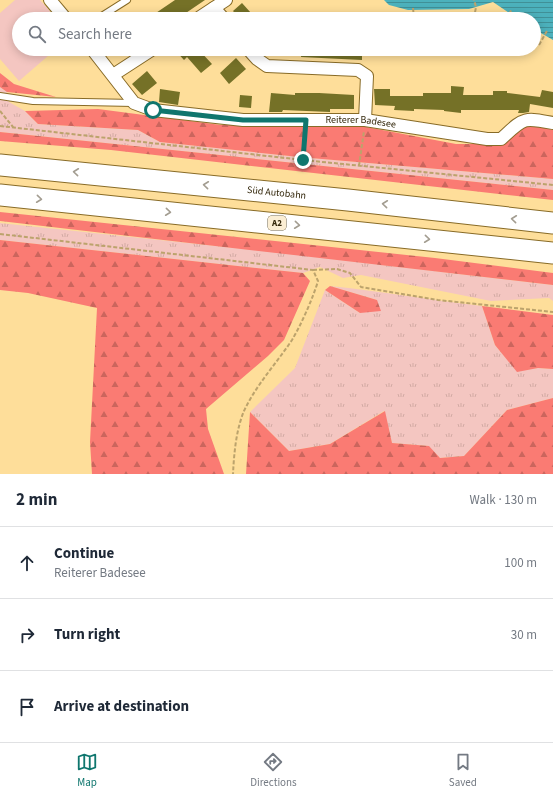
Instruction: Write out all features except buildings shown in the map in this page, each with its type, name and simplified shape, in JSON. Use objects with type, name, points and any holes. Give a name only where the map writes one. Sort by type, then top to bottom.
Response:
[{"type":"highway","name":"Süd Autobahn","points":[[0,164],[333,198],[553,223]]},
{"type":"highway","name":"A2","points":[[0,195],[553,253]]},
{"type":"street","points":[[50,0],[60,12]]},
{"type":"street","points":[[208,12],[226,0]]},
{"type":"street","points":[[214,8],[218,12]]},
{"type":"street","points":[[98,56],[134,103]]},
{"type":"street","points":[[113,75],[142,56]]},
{"type":"street","points":[[254,56],[267,66],[358,70],[367,76],[365,120]]},
{"type":"street","name":"Reiterer Badesee","points":[[134,103],[153,110],[243,120],[365,120],[487,139],[501,139],[520,121],[532,119],[553,123]]},
{"type":"lane","points":[[108,12],[127,0]]},
{"type":"lane","points":[[0,96],[33,101],[134,103]]},
{"type":"path","points":[[474,0],[476,7],[475,12]]},
{"type":"path","points":[[413,8],[413,12]]},
{"type":"path","points":[[541,42],[547,31]]},
{"type":"path","points":[[0,111],[13,127]]},
{"type":"path","points":[[303,160],[306,120]]},
{"type":"path","points":[[359,166],[365,120]]},
{"type":"path","points":[[0,126],[359,166],[553,185]]},
{"type":"path","points":[[0,234],[313,270],[338,268],[350,273],[362,287],[438,300],[553,312]]},
{"type":"path","points":[[232,474],[235,445],[244,412],[256,390],[296,332],[318,281],[313,270]]},
{"type":"green space","points":[[15,0],[40,0],[51,12],[12,12],[12,56],[48,56],[19,81],[0,59],[0,13]]},
{"type":"green space","points":[[0,73],[14,84],[56,97],[7,92],[0,87]]},
{"type":"green space","points":[[0,87],[7,92],[9,102],[25,111],[38,124],[138,130],[160,142],[299,157],[553,179],[553,190],[0,132]]},
{"type":"green space","points":[[98,109],[221,125],[361,126],[456,144],[500,144],[519,127],[528,124],[535,125],[553,130],[553,179],[299,157],[160,142],[138,130],[38,124],[25,111]]},
{"type":"green space","points":[[0,132],[553,190],[553,200],[111,150],[0,141]]},
{"type":"green space","points":[[0,212],[435,258],[553,273],[553,285],[0,221]]},
{"type":"green space","points":[[0,223],[273,252],[553,285],[553,301],[549,298],[491,301],[361,275],[343,278],[320,267],[303,273],[0,240]]},
{"type":"green space","points":[[0,240],[303,273],[310,281],[284,340],[268,356],[206,409],[208,429],[224,474],[92,474],[90,442],[97,308],[28,293],[0,290]]},
{"type":"green space","points":[[330,286],[482,306],[495,345],[517,371],[538,368],[553,369],[553,398],[507,410],[464,456],[440,458],[428,446],[392,443],[384,411],[330,444],[289,451],[250,412],[295,368],[325,290],[360,313],[377,300]]},
{"type":"green space","points":[[330,286],[377,300],[381,311],[360,313],[325,290]]},
{"type":"green space","points":[[482,306],[553,315],[553,369],[538,368],[517,372],[495,345]]},
{"type":"green space","points":[[553,398],[553,474],[246,474],[250,412],[289,451],[330,444],[385,411],[392,443],[429,446],[440,458],[464,456],[507,410]]},
{"type":"water","points":[[384,0],[553,0],[553,40],[541,33],[541,12],[508,12],[493,2],[469,9],[408,10],[389,5]]},
{"type":"route","points":[[153,110],[243,120],[306,120],[303,160]]}]
